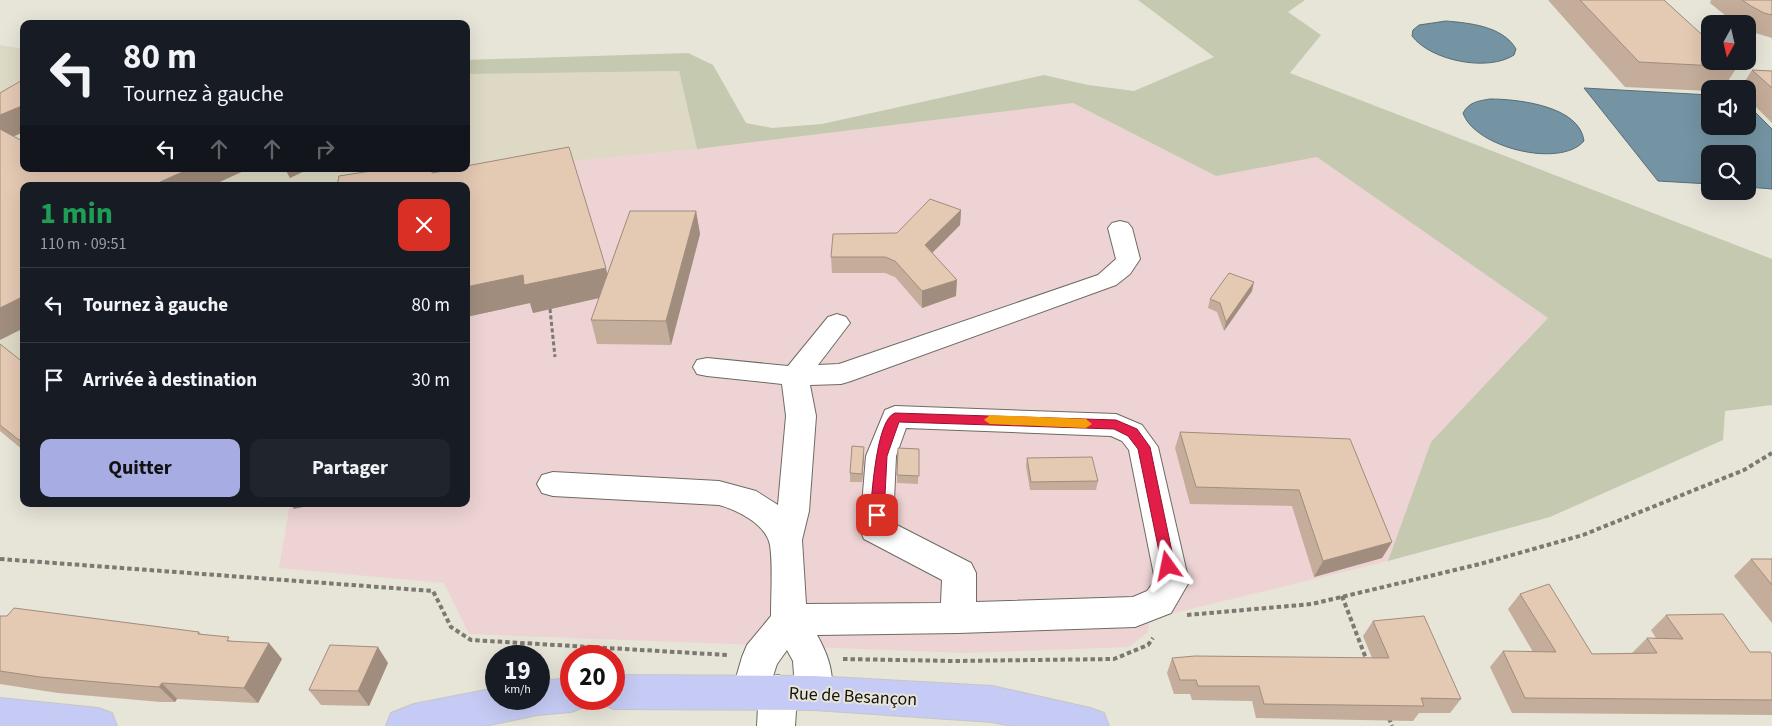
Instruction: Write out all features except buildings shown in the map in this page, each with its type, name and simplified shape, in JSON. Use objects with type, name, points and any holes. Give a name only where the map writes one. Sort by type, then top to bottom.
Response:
[{"type":"main road","name":"Rue de Besançon","points":[[625,693],[780,701],[992,704],[1090,726]]},
{"type":"main road","points":[[406,726],[414,722],[485,708]]},
{"type":"main road","points":[[0,716],[98,726]]},
{"type":"lane","points":[[707,367],[795,376],[841,374],[1107,280],[1121,270],[1128,259],[1120,228]]},
{"type":"lane","points":[[789,620],[760,657],[780,701],[811,659],[789,620],[786,540],[792,511],[802,416],[795,376],[837,323]]},
{"type":"lane","points":[[789,620],[958,618],[1135,612],[1160,602],[1172,582],[1144,447],[1132,433],[1116,425],[895,417],[881,456],[876,530],[959,573],[958,618]]},
{"type":"lane","points":[[554,484],[719,493],[746,500],[767,514],[786,540]]},
{"type":"path","points":[[550,309],[556,357]]},
{"type":"path","points":[[1342,596],[1371,670]]},
{"type":"path","points":[[1389,717],[1392,726]]},
{"type":"shaded area","points":[[0,45],[20,48],[20,172],[462,172],[360,182],[20,182],[20,396],[0,406]]},
{"type":"shaded area","points":[[679,71],[697,149],[470,171],[470,74]]},
{"type":"shaded area","points":[[1073,103],[1216,176],[1316,156],[1548,318],[1431,442],[1388,561],[1149,619],[1148,632],[1129,647],[965,653],[469,634],[444,583],[279,568],[289,507],[470,507],[470,182],[360,182],[697,149]]},
{"type":"green space","points":[[1138,0],[1305,0],[1288,12],[1321,35],[1290,73],[1772,259],[1772,405],[1725,411],[1723,440],[1550,517],[1388,561],[1431,442],[1548,318],[1317,157],[1216,176],[1073,103],[697,149],[679,71],[470,74],[470,60],[688,53],[713,65],[746,123],[772,128],[822,124],[1044,75],[1088,85],[1134,91],[1214,57]]},
{"type":"water","points":[[1446,21],[1485,27],[1503,35],[1516,49],[1514,55],[1490,63],[1460,61],[1432,52],[1412,36],[1413,30],[1419,25]]},
{"type":"water","points":[[1584,88],[1701,94],[1701,135],[1756,135],[1756,113],[1772,129],[1772,189],[1756,188],[1756,145],[1701,145],[1701,183],[1658,181]]},
{"type":"water","points":[[1490,99],[1531,103],[1560,112],[1572,120],[1580,129],[1584,141],[1572,149],[1557,153],[1519,150],[1500,144],[1483,136],[1470,125],[1463,113],[1471,104]]},
{"type":"slow traffic","points":[[990,420],[1086,424]]},
{"type":"route","points":[[877,515],[881,456],[895,417],[1116,425],[1132,433],[1144,447],[1168,566]]}]
